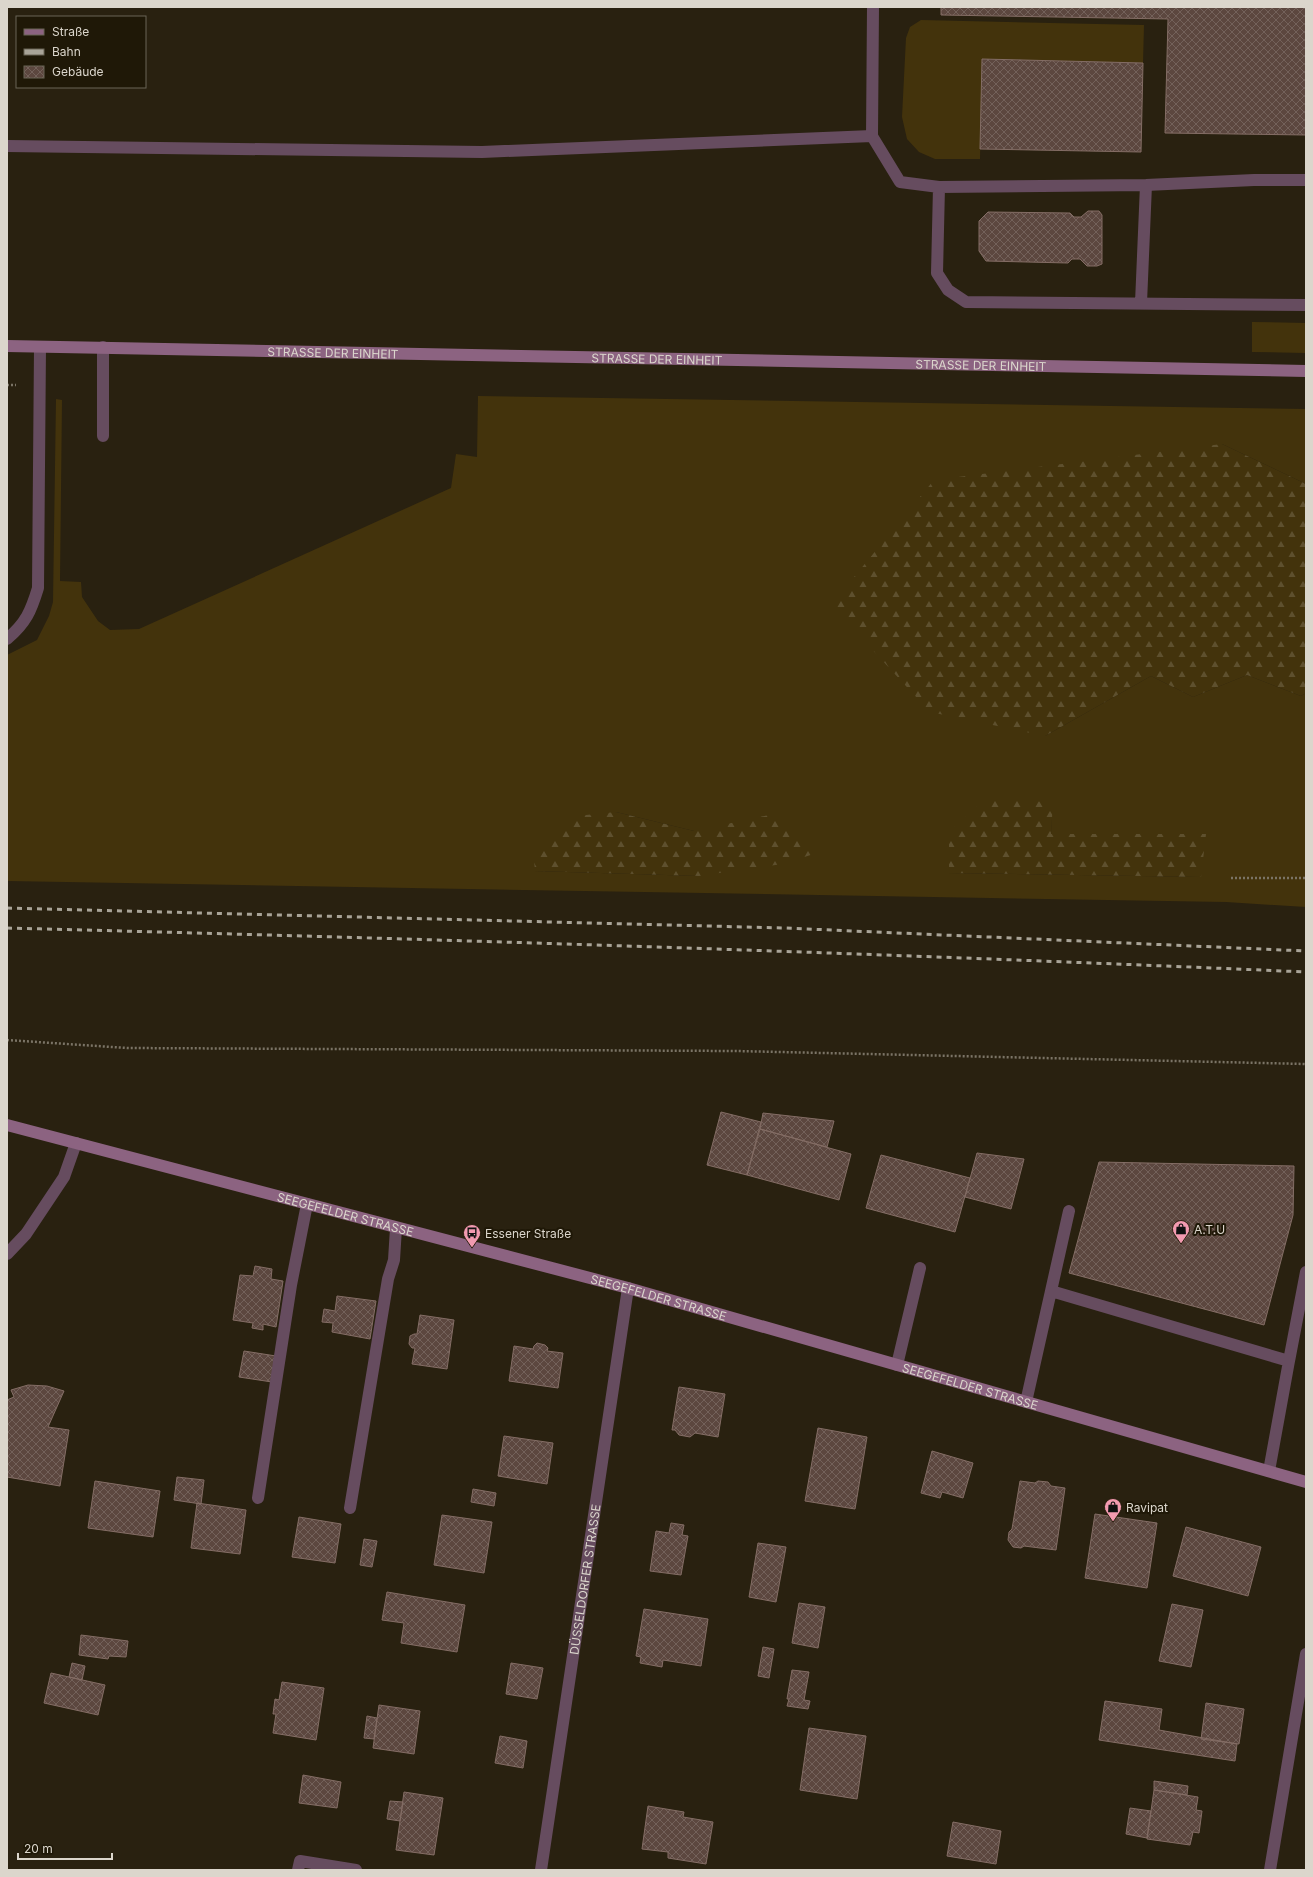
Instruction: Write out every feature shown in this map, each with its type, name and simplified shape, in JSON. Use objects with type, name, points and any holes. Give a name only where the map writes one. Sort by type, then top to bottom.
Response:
[{"type":"street","points":[[873,7],[872,136],[900,182],[939,187],[1146,185],[1254,180],[1306,180]]},
{"type":"street","points":[[7,146],[482,152],[872,136]]},
{"type":"street","points":[[1141,303],[1146,185]]},
{"type":"street","points":[[939,187],[937,273],[948,290],[966,302],[1306,305]]},
{"type":"street","name":"STRASSE DER EINHEIT","points":[[7,346],[1306,371]]},
{"type":"street","points":[[7,639],[20,628],[31,612],[38,588],[40,347]]},
{"type":"street","points":[[103,347],[103,436]]},
{"type":"street","name":"SEEGEFELDER STRASSE","points":[[7,1125],[628,1288],[1306,1482]]},
{"type":"street","points":[[7,1254],[26,1234],[64,1177],[76,1143]]},
{"type":"street","points":[[258,1498],[291,1285],[306,1204]]},
{"type":"street","points":[[1026,1402],[1069,1211]]},
{"type":"street","points":[[350,1508],[388,1279],[394,1260],[396,1228]]},
{"type":"street","points":[[897,1365],[920,1268]]},
{"type":"street","points":[[1270,1472],[1306,1272]]},
{"type":"street","name":"DÜSSELDORFER STRASSE","points":[[541,1870],[628,1288]]},
{"type":"street","points":[[1051,1291],[1289,1361]]},
{"type":"street","points":[[1270,1870],[1306,1654]]},
{"type":"street","points":[[298,1870],[300,1861],[356,1870]]},
{"type":"path","points":[[1231,878],[1306,878]]},
{"type":"path","points":[[7,1040],[127,1048],[736,1051],[1306,1064]]},
{"type":"green space","points":[[921,20],[1144,25],[1143,63],[982,59],[980,159],[935,159],[919,152],[907,139],[902,117],[906,38],[910,27]]},
{"type":"green space","points":[[1252,322],[1306,323],[1306,353],[1252,352]]},
{"type":"green space","points":[[478,396],[1306,409],[1306,484],[1222,444],[1045,736],[1151,676],[1193,697],[1247,675],[1301,696],[1306,693],[1306,907],[1226,902],[7,881],[7,655],[37,640],[49,616],[53,602],[56,399],[62,400],[60,581],[81,582],[82,597],[98,621],[110,630],[139,629],[451,488],[456,454],[477,457]],"holes":[[[1052,802],[1051,834],[1201,877],[949,873]],[[616,812],[694,831],[699,876],[535,871]]]},
{"type":"green space","points":[[1222,444],[1306,484],[1306,693],[1301,696],[1247,675],[1193,697],[1151,676],[1045,736],[930,712],[831,605],[934,480]]},
{"type":"green space","points":[[985,799],[1053,802],[1051,834],[1206,834],[1201,877],[949,873],[949,832]]},
{"type":"green space","points":[[616,812],[694,831],[769,815],[817,853],[782,864],[699,876],[535,871],[533,850],[576,816]]},
{"type":"building","points":[[941,7],[1306,7],[1306,135],[1165,133],[1168,19],[941,15]]},
{"type":"building","points":[[982,59],[1143,63],[1141,152],[980,149]]},
{"type":"building","points":[[1088,211],[1099,211],[1102,215],[1102,264],[1097,266],[1087,266],[1080,259],[1072,259],[1068,263],[986,261],[979,251],[979,221],[988,212],[1070,213],[1074,217],[1081,217]]},
{"type":"building","points":[[721,1112],[761,1122],[747,1175],[707,1165]]},
{"type":"building","points":[[763,1113],[834,1121],[827,1147],[760,1129]]},
{"type":"building","points":[[760,1129],[851,1154],[839,1200],[747,1175]]},
{"type":"building","points":[[977,1153],[1024,1159],[1011,1209],[965,1197]]},
{"type":"building","points":[[881,1155],[970,1178],[955,1232],[866,1208]]},
{"type":"building","name":"A.T.U","points":[[1099,1162],[1294,1166],[1293,1215],[1264,1325],[1069,1273]]},
{"type":"building","points":[[255,1266],[272,1269],[271,1279],[283,1281],[276,1327],[263,1324],[263,1330],[252,1328],[253,1323],[233,1320],[240,1275],[253,1276]]},
{"type":"building","points":[[337,1296],[376,1301],[370,1339],[332,1332],[333,1323],[322,1322],[324,1309],[335,1311]]},
{"type":"building","points":[[420,1315],[454,1320],[447,1369],[412,1364],[415,1348],[412,1348],[409,1344],[410,1336],[417,1334]]},
{"type":"building","points":[[537,1343],[545,1345],[548,1348],[547,1351],[563,1353],[558,1388],[509,1381],[514,1346],[533,1349]]},
{"type":"building","points":[[244,1351],[276,1356],[272,1382],[239,1377]]},
{"type":"building","points":[[28,1385],[47,1386],[64,1391],[48,1427],[69,1430],[60,1486],[7,1477],[7,1400],[14,1397],[11,1390]]},
{"type":"building","points":[[679,1387],[725,1394],[718,1437],[695,1433],[690,1437],[679,1435],[675,1430],[672,1430]]},
{"type":"building","points":[[818,1428],[867,1437],[855,1509],[805,1501]]},
{"type":"building","points":[[504,1436],[553,1443],[547,1484],[498,1476]]},
{"type":"building","points":[[932,1451],[973,1463],[963,1498],[942,1492],[940,1498],[921,1493]]},
{"type":"building","points":[[177,1477],[204,1480],[201,1504],[174,1500]]},
{"type":"building","points":[[95,1481],[160,1491],[153,1537],[88,1528]]},
{"type":"building","points":[[1020,1481],[1035,1483],[1038,1481],[1048,1482],[1051,1486],[1065,1488],[1056,1550],[1024,1546],[1021,1548],[1013,1547],[1008,1540],[1009,1532],[1012,1529]]},
{"type":"building","points":[[473,1489],[496,1493],[494,1506],[471,1502]]},
{"type":"building","points":[[197,1503],[246,1510],[240,1554],[191,1548]]},
{"type":"building","points":[[1095,1514],[1157,1523],[1147,1588],[1085,1578]]},
{"type":"building","points":[[442,1515],[492,1522],[484,1573],[434,1565]]},
{"type":"building","points":[[299,1517],[341,1524],[335,1563],[292,1557]]},
{"type":"building","points":[[671,1523],[684,1525],[682,1535],[688,1536],[681,1575],[650,1571],[656,1531],[669,1533]]},
{"type":"building","points":[[1186,1527],[1261,1547],[1248,1596],[1173,1576]]},
{"type":"building","points":[[364,1539],[377,1541],[372,1567],[360,1565]]},
{"type":"building","points":[[758,1543],[786,1547],[776,1602],[749,1597]]},
{"type":"building","points":[[387,1592],[465,1605],[457,1652],[401,1643],[404,1623],[382,1620]]},
{"type":"building","points":[[799,1603],[825,1607],[818,1648],[792,1643]]},
{"type":"building","points":[[1172,1604],[1203,1610],[1191,1667],[1159,1661]]},
{"type":"building","points":[[644,1609],[708,1619],[701,1666],[663,1660],[662,1667],[640,1663],[641,1657],[636,1656]]},
{"type":"building","points":[[81,1635],[128,1641],[126,1657],[109,1656],[108,1659],[79,1655]]},
{"type":"building","points":[[763,1647],[774,1649],[769,1678],[758,1676]]},
{"type":"building","points":[[72,1663],[85,1666],[82,1680],[69,1677]]},
{"type":"building","points":[[511,1663],[543,1668],[537,1699],[506,1694]]},
{"type":"building","points":[[792,1670],[809,1672],[804,1700],[810,1701],[808,1709],[787,1706]]},
{"type":"building","points":[[51,1673],[105,1685],[98,1715],[44,1703]]},
{"type":"building","points":[[282,1682],[324,1688],[316,1740],[273,1733],[276,1714],[273,1714],[275,1699],[279,1700]]},
{"type":"building","points":[[1105,1701],[1162,1709],[1159,1730],[1237,1744],[1235,1761],[1099,1740]]},
{"type":"building","points":[[1206,1703],[1244,1709],[1239,1744],[1201,1739]]},
{"type":"building","points":[[379,1705],[420,1711],[414,1754],[373,1748]]},
{"type":"building","points":[[367,1716],[377,1718],[374,1739],[364,1738]]},
{"type":"building","points":[[809,1728],[866,1736],[857,1799],[800,1790]]},
{"type":"building","points":[[500,1736],[527,1741],[523,1768],[495,1763]]},
{"type":"building","points":[[303,1775],[341,1782],[337,1808],[299,1803]]},
{"type":"building","points":[[1154,1781],[1188,1786],[1187,1795],[1154,1790]]},
{"type":"building","points":[[1154,1790],[1198,1797],[1196,1810],[1202,1811],[1199,1833],[1193,1832],[1190,1845],[1147,1839]]},
{"type":"building","points":[[404,1792],[443,1798],[434,1855],[396,1850]]},
{"type":"building","points":[[390,1801],[403,1802],[400,1821],[387,1819]]},
{"type":"building","points":[[648,1806],[684,1812],[683,1817],[713,1822],[706,1864],[668,1858],[668,1852],[642,1849]]},
{"type":"building","points":[[1130,1808],[1151,1811],[1147,1838],[1126,1834]]},
{"type":"building","points":[[953,1822],[1001,1831],[996,1864],[947,1856]]},
{"type":"railway","points":[[7,908],[785,928],[1306,951]]},
{"type":"railway","points":[[7,928],[656,947],[1306,972]]},
{"type":"place","name":"A.T.U","points":[[1181,1244]]},
{"type":"place","name":"Essener Straße","points":[[472,1248]]},
{"type":"place","name":"Ravipat","points":[[1113,1522]]}]
